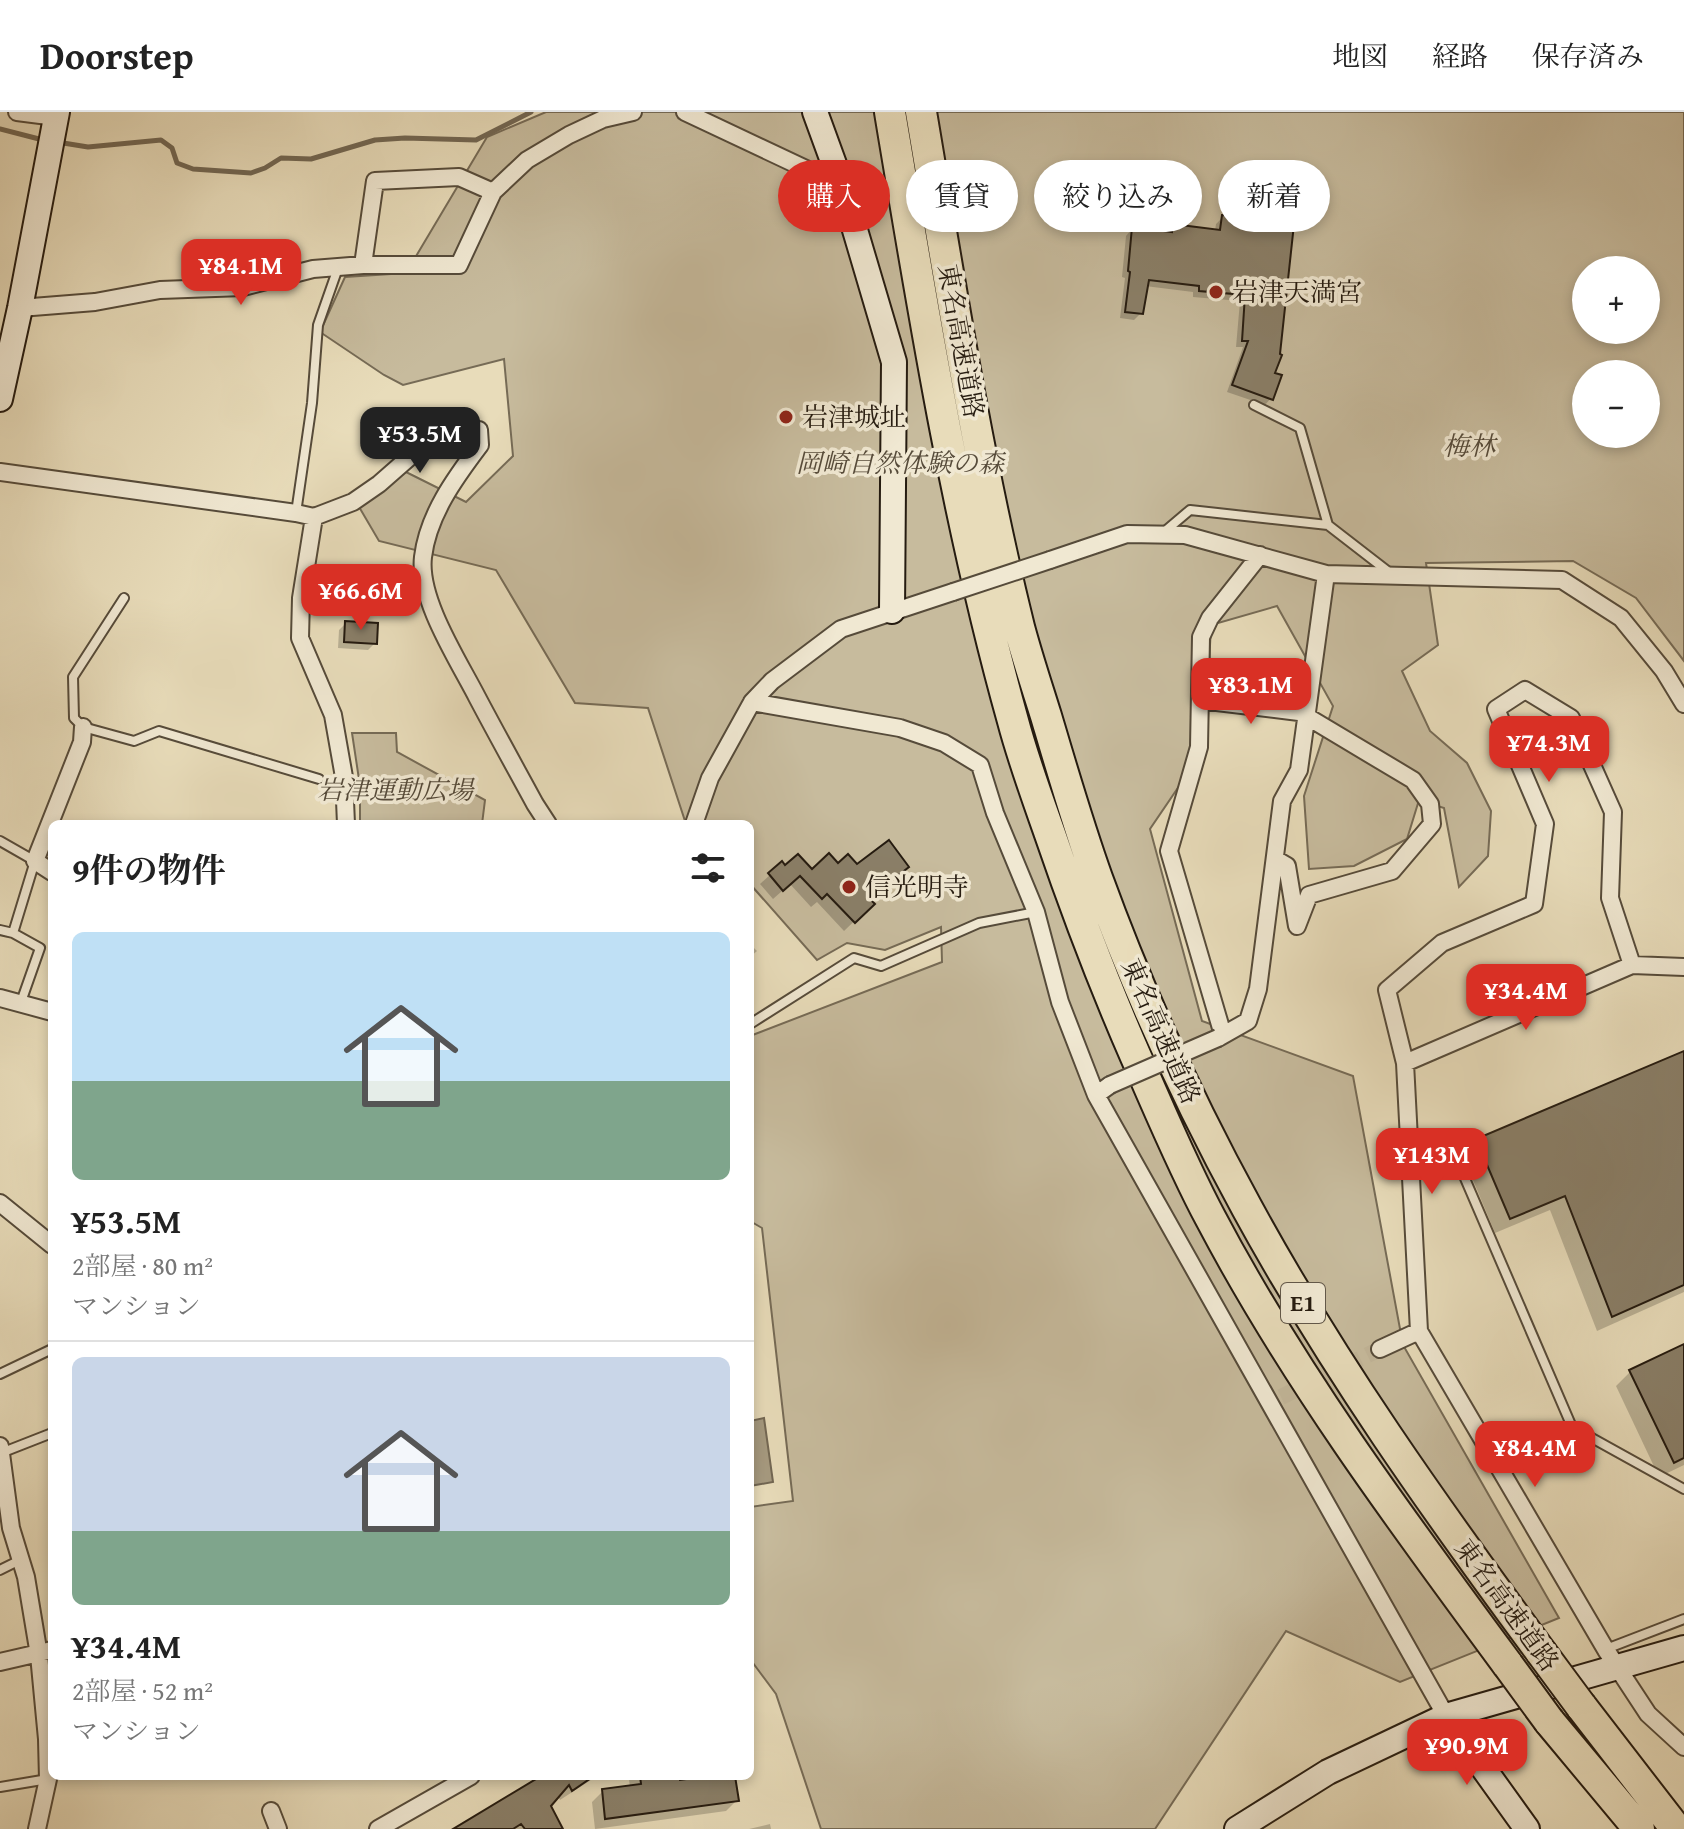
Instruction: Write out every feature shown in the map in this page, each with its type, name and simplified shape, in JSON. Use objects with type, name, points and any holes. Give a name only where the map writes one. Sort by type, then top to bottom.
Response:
[{"type":"highway","name":"東名高速道路","points":[[890,112],[947,438],[1013,723],[1088,940],[1151,1091],[1210,1217],[1267,1320],[1339,1429],[1549,1721],[1639,1829]]},
{"type":"highway","name":"東名高速道路","points":[[921,112],[982,457],[1020,629],[1096,874],[1138,983],[1187,1091],[1248,1209],[1311,1317],[1467,1551],[1676,1829]]},
{"type":"street","points":[[0,399],[57,115],[17,112]]},
{"type":"street","points":[[20,308],[95,302],[160,290],[243,287],[313,269],[363,265],[459,265],[493,192],[527,160],[603,119],[633,112]]},
{"type":"street","points":[[685,112],[787,160]]},
{"type":"street","points":[[815,112],[833,160]]},
{"type":"street","points":[[363,265],[375,181],[459,177],[493,192]]},
{"type":"street","points":[[856,232],[894,362],[892,611]]},
{"type":"street","points":[[0,472],[314,517],[353,502],[420,448],[457,433],[479,430],[480,445],[457,475],[429,527],[422,558],[422,579],[438,623],[545,820]]},
{"type":"street","points":[[314,517],[301,598],[300,638],[333,715],[344,777],[346,820]]},
{"type":"street","points":[[695,820],[710,778],[752,702],[772,681],[841,629],[1127,534],[1185,535],[1326,574],[1562,580],[1621,618],[1664,671],[1684,704]]},
{"type":"street","points":[[1220,1036],[1169,851],[1199,747],[1201,637],[1210,618],[1260,555]]},
{"type":"street","points":[[1096,1095],[1110,1085],[1248,1021],[1258,989],[1282,801],[1299,770],[1326,574]]},
{"type":"street","points":[[1632,965],[1610,898],[1613,812],[1571,718],[1525,690],[1496,709],[1545,824],[1534,904],[1442,943],[1387,990],[1405,1063],[1419,1331],[1612,1659],[1648,1714],[1684,1747]]},
{"type":"street","points":[[1200,700],[1307,714],[1413,780],[1430,804],[1432,824],[1392,871],[1309,895],[1297,926],[1287,866],[1275,859]]},
{"type":"street","points":[[752,702],[900,728],[944,743],[980,765],[995,813],[1036,912],[1060,1002],[1096,1095],[1274,1400],[1446,1716],[1527,1829]]},
{"type":"street","points":[[51,820],[82,742],[83,727]]},
{"type":"street","points":[[48,828],[35,861],[48,869]]},
{"type":"street","points":[[1405,1063],[1632,965],[1684,967]]},
{"type":"street","points":[[0,998],[48,1011]]},
{"type":"street","points":[[0,1203],[48,1242]]},
{"type":"street","points":[[1380,1349],[1419,1331]]},
{"type":"street","points":[[0,1446],[11,1528],[45,1652],[48,1779],[37,1829]]},
{"type":"street","points":[[1237,1829],[1328,1772],[1446,1716],[1612,1659],[1684,1648]]},
{"type":"street","points":[[0,1662],[45,1652]]},
{"type":"street","points":[[378,1829],[464,1780]]},
{"type":"street","points":[[271,1811],[278,1829]]},
{"type":"lane","points":[[296,513],[312,403],[318,325],[338,268]]},
{"type":"lane","points":[[1254,405],[1300,428],[1328,525]]},
{"type":"lane","points":[[1160,535],[1190,510],[1328,525],[1393,576]]},
{"type":"lane","points":[[124,598],[73,677],[74,718],[83,727],[134,741],[159,731],[319,779]]},
{"type":"lane","points":[[0,841],[35,861],[13,933]]},
{"type":"lane","points":[[754,1021],[854,958],[881,966],[979,923],[1036,912]]},
{"type":"lane","points":[[0,930],[13,933],[40,948],[21,1002]]},
{"type":"lane","points":[[1451,1146],[1572,1427],[1684,1489]]},
{"type":"lane","points":[[0,1374],[48,1351]]},
{"type":"lane","points":[[1,1453],[48,1435]]},
{"type":"lane","points":[[0,1570],[21,1560]]},
{"type":"lane","points":[[1612,1659],[1684,1619]]},
{"type":"lane","points":[[0,1787],[48,1779]]},
{"type":"green space","name":"岡崎自然体験の森","points":[[546,112],[1684,112],[1684,661],[1636,598],[1573,561],[1426,563],[1438,645],[1402,671],[1430,731],[1467,763],[1491,811],[1488,856],[1459,887],[1444,808],[1419,800],[1407,839],[1354,866],[1309,869],[1304,796],[1333,706],[1277,606],[1211,625],[1205,748],[1150,829],[1202,1021],[1353,1076],[1403,1345],[1559,1618],[1400,1682],[1286,1631],[1155,1829],[821,1829],[776,1694],[754,1664],[754,1506],[793,1501],[762,1228],[754,1223],[754,1034],[942,962],[941,927],[885,950],[847,943],[817,960],[754,889],[754,820],[685,820],[648,708],[575,703],[496,570],[379,541],[355,500],[398,468],[466,502],[513,456],[504,359],[403,385],[320,332],[345,277],[406,273],[487,137]]},
{"type":"green space","name":"岩津運動広場","points":[[352,733],[396,733],[397,752],[485,800],[482,820],[360,820],[360,786]]},
{"type":"shaded area","points":[[764,1418],[773,1482],[754,1485],[754,1420]]},
{"type":"building","points":[[1202,228],[1218,232],[1293,232],[1282,355],[1275,373],[1282,375],[1273,400],[1232,385],[1248,341],[1242,341],[1245,295],[1199,291],[1199,286],[1149,280],[1143,314],[1125,312],[1132,232],[1202,232]]},
{"type":"building","points":[[345,621],[378,623],[377,644],[344,642]]},
{"type":"building","points":[[889,840],[909,867],[869,898],[875,904],[855,923],[827,894],[822,899],[800,876],[783,891],[768,873],[782,861],[785,865],[798,854],[812,869],[829,853],[838,863],[848,854],[857,864]]},
{"type":"building","points":[[1684,1051],[1684,1285],[1612,1317],[1565,1196],[1510,1219],[1476,1139]]},
{"type":"building","points":[[1684,1344],[1684,1458],[1674,1463],[1629,1370]]},
{"type":"building","points":[[534,1780],[588,1780],[572,1791],[569,1785],[551,1806],[563,1829],[525,1829],[521,1824],[513,1829],[453,1829]]},
{"type":"building","points":[[640,1780],[736,1780],[739,1801],[605,1819],[602,1789],[641,1784]]},
{"type":"waterway","points":[[57,142],[88,147],[161,140],[172,148],[177,163],[193,169],[251,173],[281,158],[311,159],[375,140],[476,140],[531,112]]},
{"type":"waterway","points":[[0,129],[43,140]]},
{"type":"tunnel","points":[[1281,1397],[1380,1349]]},
{"type":"place","name":"岩津天満宮","points":[[1216,292]]},
{"type":"place","name":"岩津城址","points":[[786,417]]},
{"type":"place","name":"信光明寺","points":[[849,887]]},
{"type":"park label","name":"梅林","points":[[1469,446]]}]
